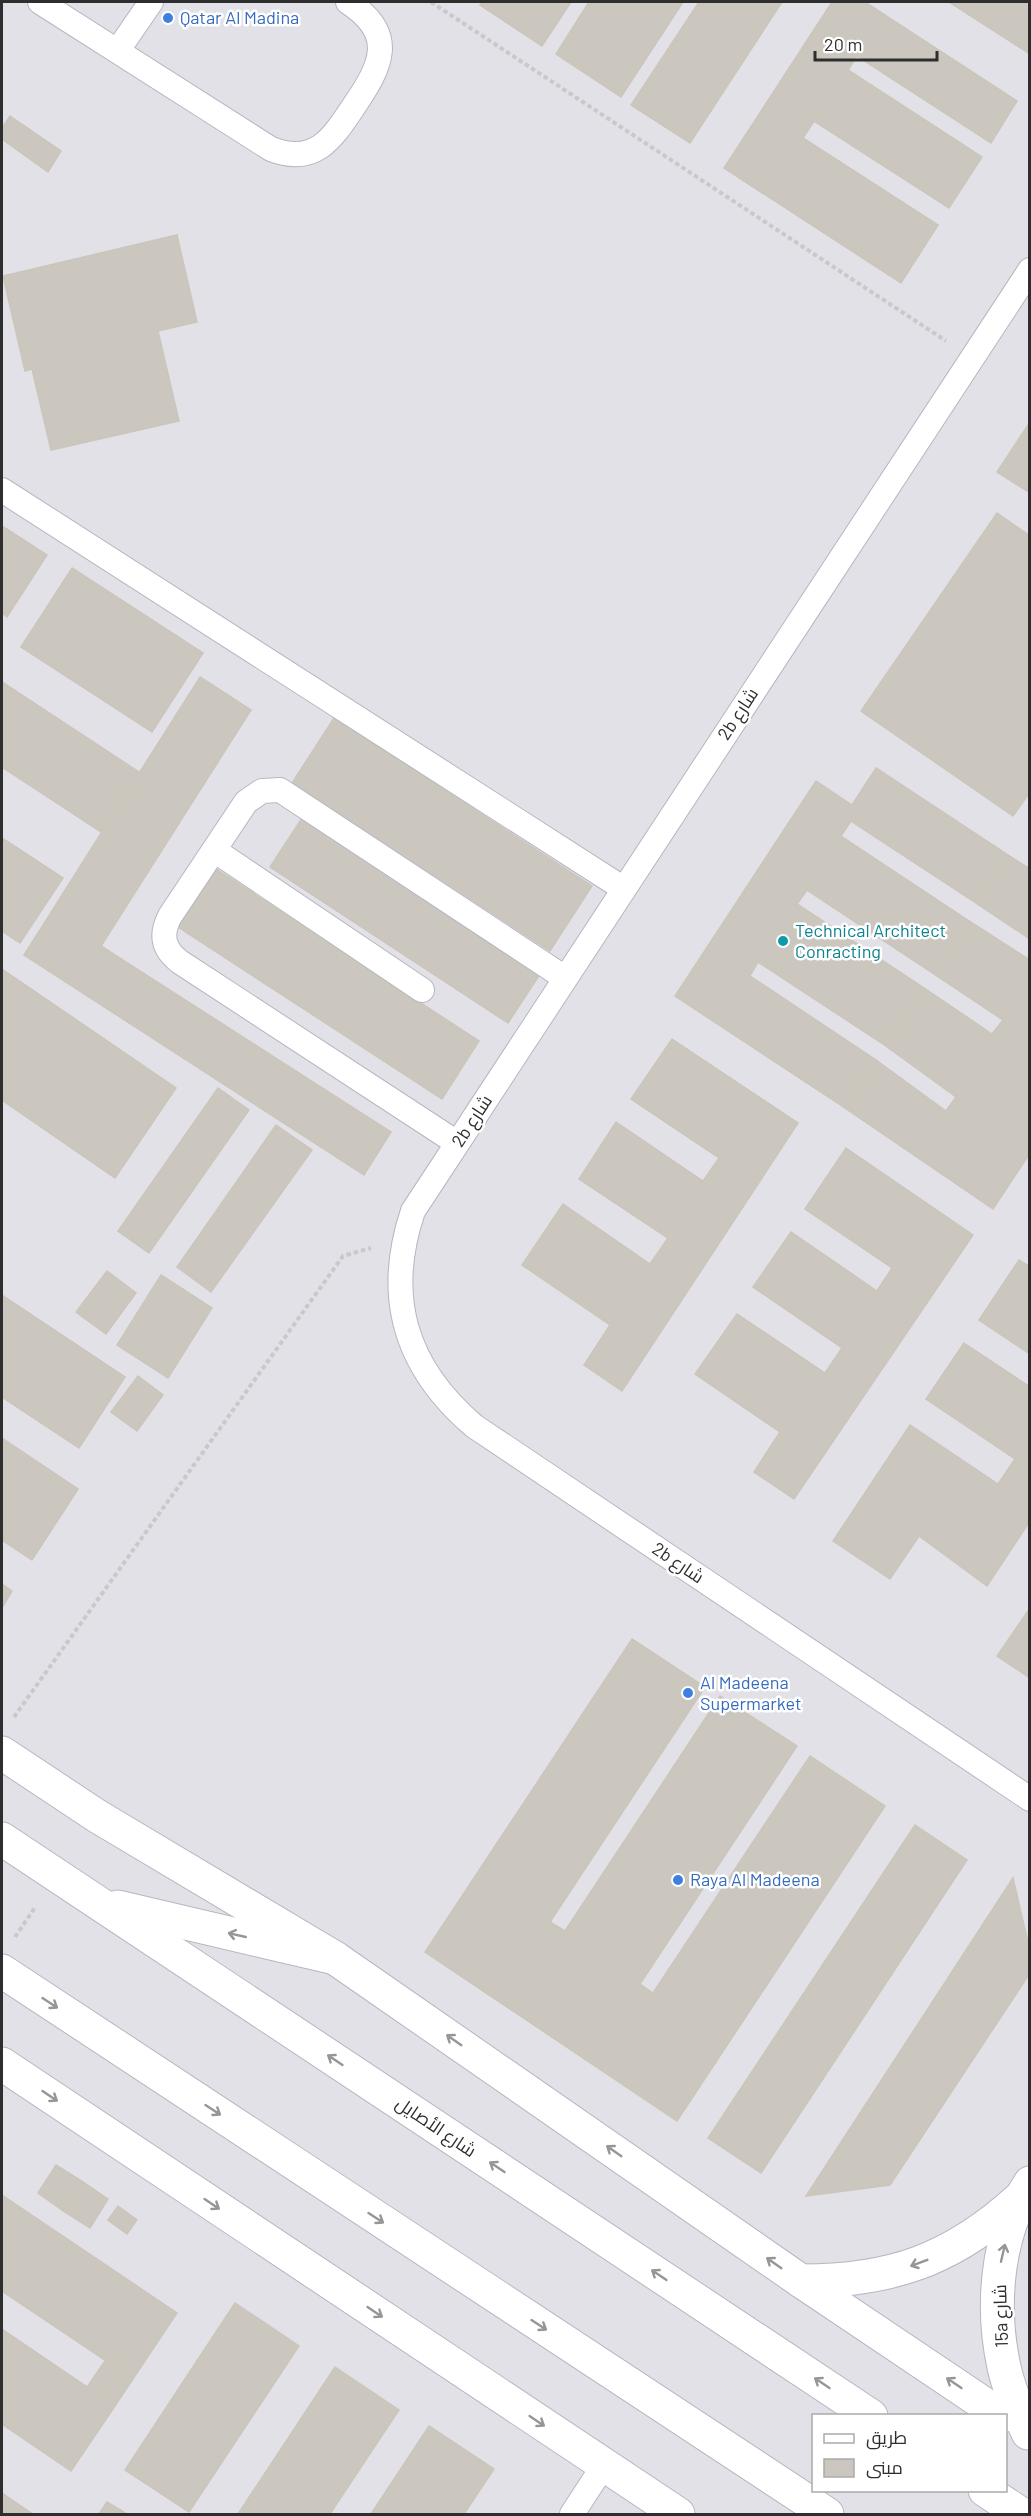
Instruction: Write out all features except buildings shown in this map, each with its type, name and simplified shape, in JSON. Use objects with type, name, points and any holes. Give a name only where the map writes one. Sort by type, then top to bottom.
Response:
[{"type":"street","points":[[5,1739],[97,1816],[335,1958],[801,2281],[1000,2414]]},
{"type":"street","name":"شارع الأصايل","points":[[2,1839],[869,2414]]},
{"type":"street","points":[[98,1903],[335,1958]]},
{"type":"street","points":[[2,1971],[827,2514]]},
{"type":"street","points":[[2,2064],[678,2514]]},
{"type":"street","name":"15a شارع","points":[[801,2281],[836,2281],[870,2277],[925,2261],[966,2240],[994,2221],[1025,2190]]},
{"type":"street","name":"15a شارع","points":[[1016,2425],[1014,2401],[1004,2368],[999,2334],[998,2298],[1008,2230],[1025,2190]]},
{"type":"street","points":[[988,2492],[1021,2514]]},
{"type":"lane","points":[[40,2],[271,149],[284,154],[310,152],[322,147],[332,138],[378,66],[380,41],[372,24],[361,10],[348,2]]},
{"type":"lane","points":[[118,50],[151,2]]},
{"type":"lane","name":"2b شارع","points":[[1029,270],[413,1211],[404,1239],[400,1269],[400,1300],[406,1329],[417,1358],[432,1383],[451,1406],[484,1433],[1029,1798]]},
{"type":"lane","points":[[2,489],[624,889]]},
{"type":"lane","points":[[457,1143],[169,954],[164,941],[164,928],[214,850],[253,795],[262,791],[280,790],[565,978]]},
{"type":"lane","points":[[214,850],[422,990]]},
{"type":"lane","points":[[572,2514],[604,2465]]},
{"type":"path","points":[[431,2],[971,358]]},
{"type":"path","points":[[5,1739],[343,1256],[404,1239]]},
{"type":"shaded area","points":[[2,2],[1029,2],[1029,2514],[2,2514]]},
{"type":"place","name":"Qatar Al Madina","points":[[168,18]]},
{"type":"place","name":"Technical Architect Conracting","points":[[783,941]]},
{"type":"place","name":"Al Madeena Supermarket","points":[[688,1693]]},
{"type":"place","name":"Raya Al Madeena","points":[[678,1880]]}]
